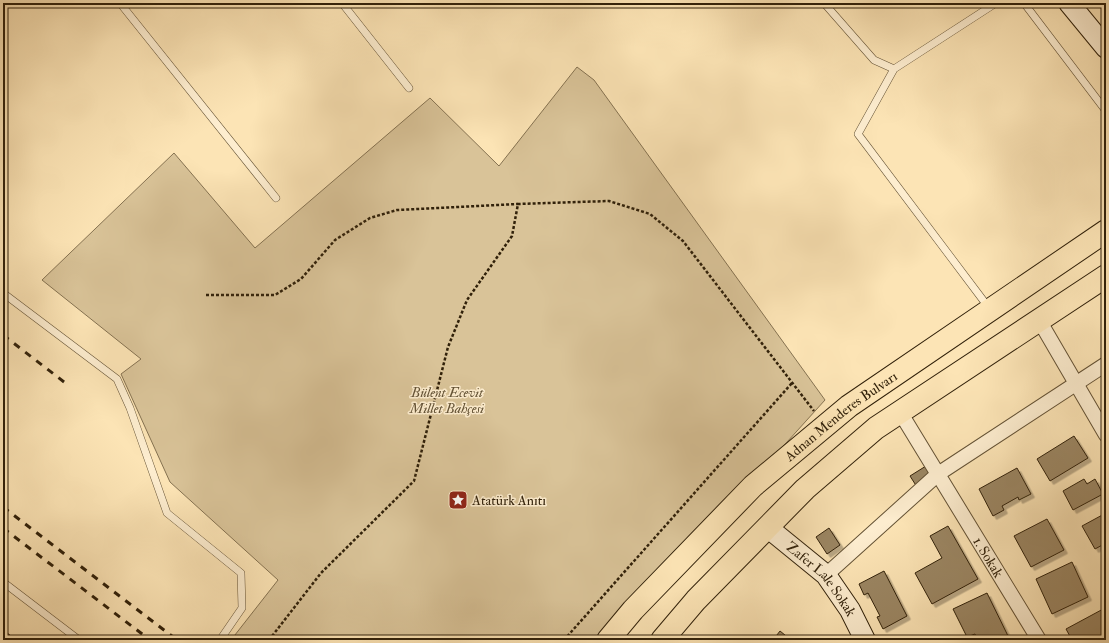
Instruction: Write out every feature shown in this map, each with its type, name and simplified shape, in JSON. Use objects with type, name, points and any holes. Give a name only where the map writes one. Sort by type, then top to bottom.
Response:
[{"type":"main road","name":"Adnan Menderes Bulvarı","points":[[608,640],[633,610],[753,486],[849,406],[1106,232]]},
{"type":"main road","points":[[662,640],[696,600],[805,489],[876,428],[1106,276]]},
{"type":"street","points":[[1069,3],[1106,48]]},
{"type":"street","points":[[1039,320],[1106,435]]},
{"type":"street","points":[[826,575],[938,474],[1106,364]]},
{"type":"street","name":"1. Sokak","points":[[900,412],[1039,640]]},
{"type":"street","name":"Zafer Lale Sokak","points":[[767,527],[826,575],[850,610],[865,640]]},
{"type":"lane","points":[[120,3],[276,198]]},
{"type":"lane","points":[[342,3],[409,88]]},
{"type":"lane","points":[[824,3],[874,60],[894,69]]},
{"type":"lane","points":[[990,310],[858,134],[894,69],[996,3]]},
{"type":"lane","points":[[1024,3],[1106,111]]},
{"type":"lane","points":[[3,293],[117,379],[130,408],[167,513],[241,573],[242,608],[220,640]]},
{"type":"lane","points":[[3,582],[79,640]]},
{"type":"path","points":[[206,296],[275,295],[301,279],[335,240],[370,218],[397,210],[609,200],[650,214],[683,241],[825,426]]},
{"type":"path","points":[[269,640],[321,573],[414,481],[448,347],[467,300],[512,236],[518,204]]},
{"type":"path","points":[[564,640],[792,383]]},
{"type":"green space","name":"Bülent Ecevit Millet Bahçesi","points":[[577,67],[594,80],[825,400],[608,640],[231,640],[278,580],[170,482],[121,374],[141,359],[42,280],[174,153],[255,248],[430,98],[499,166]]},
{"type":"building","points":[[1074,436],[1088,458],[1050,481],[1037,459]]},
{"type":"building","points":[[926,466],[933,477],[917,487],[910,476]]},
{"type":"building","points":[[1017,468],[1031,494],[1019,500],[1018,497],[1002,506],[1004,510],[993,516],[979,489]]},
{"type":"building","points":[[1084,479],[1087,484],[1095,479],[1103,494],[1073,510],[1063,491]]},
{"type":"building","points":[[1106,513],[1106,543],[1095,549],[1082,526]]},
{"type":"building","points":[[1047,519],[1064,550],[1031,567],[1014,536]]},
{"type":"building","points":[[948,526],[978,579],[932,604],[915,573],[942,558],[930,536]]},
{"type":"building","points":[[829,528],[840,545],[827,554],[816,537]]},
{"type":"building","points":[[1072,562],[1088,597],[1052,614],[1036,579]]},
{"type":"building","points":[[884,571],[907,616],[883,629],[877,617],[880,616],[868,593],[864,595],[859,584]]},
{"type":"building","points":[[987,593],[1010,640],[978,640],[975,634],[967,637],[953,609]]},
{"type":"building","points":[[1105,608],[1106,637],[1101,640],[1072,640],[1066,629]]},
{"type":"building","points":[[780,631],[791,640],[773,640]]},
{"type":"building","points":[[6,632],[16,640],[3,640],[3,636]]},
{"type":"railway","points":[[3,335],[68,385]]},
{"type":"railway","points":[[3,507],[177,640]]},
{"type":"railway","points":[[3,528],[150,640]]},
{"type":"place","name":"Atatürk Anıtı","points":[[458,500]]}]
